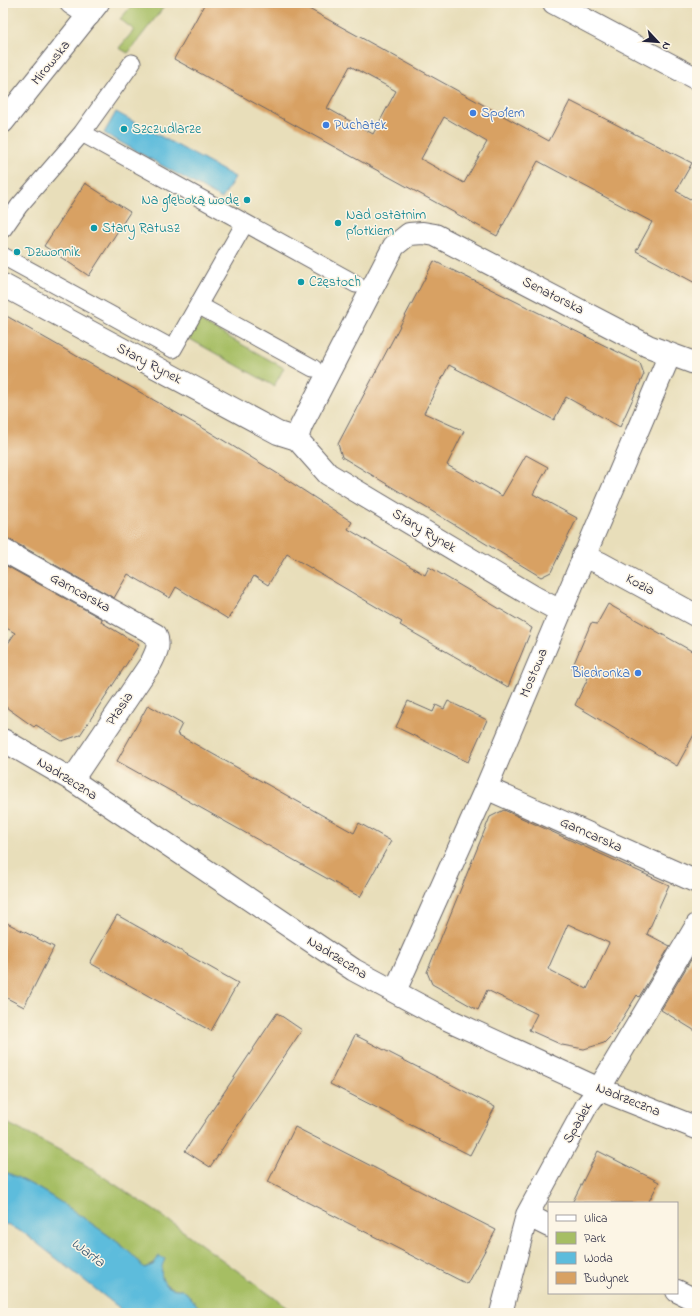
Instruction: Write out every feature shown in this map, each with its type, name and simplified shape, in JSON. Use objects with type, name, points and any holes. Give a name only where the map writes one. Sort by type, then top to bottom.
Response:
[{"type":"street","points":[[71,3],[94,9]]},
{"type":"street","points":[[554,3],[697,79]]},
{"type":"street","name":"Mirowska","points":[[3,122],[94,9]]},
{"type":"street","points":[[3,229],[19,206],[82,133],[132,63]]},
{"type":"street","points":[[82,133],[356,284]]},
{"type":"street","points":[[3,256],[173,349],[245,223]]},
{"type":"street","name":"Senatorska","points":[[297,439],[301,426],[394,246],[409,234],[435,235],[648,346],[697,364]]},
{"type":"street","name":"Stary Rynek","points":[[3,285],[278,433],[297,439],[328,474],[560,611]]},
{"type":"street","points":[[198,305],[313,368]]},
{"type":"street","name":"Mostowa","points":[[395,991],[486,788],[583,556],[670,354]]},
{"type":"street","name":"Garncarska","points":[[3,550],[156,635]]},
{"type":"street","name":"Kozia","points":[[583,556],[600,563],[697,616]]},
{"type":"street","name":"Ptasia","points":[[72,780],[151,663],[159,642],[156,635]]},
{"type":"street","name":"Nadrzeczna","points":[[3,740],[72,780],[354,970],[436,1014],[599,1089],[697,1128]]},
{"type":"street","name":"Garncarska","points":[[486,788],[697,882]]},
{"type":"street","name":"Spadek","points":[[501,1313],[527,1215],[587,1105],[599,1089],[697,925]]},
{"type":"street","points":[[527,1215],[548,1226]]},
{"type":"street","points":[[678,1292],[697,1301]]},
{"type":"green space","points":[[134,3],[167,3],[128,53],[119,48],[134,30],[120,19]]},
{"type":"green space","points":[[198,320],[284,368],[274,386],[188,338]]},
{"type":"green space","points":[[3,1121],[75,1158],[161,1215],[295,1313],[204,1313],[182,1289],[173,1288],[163,1281],[160,1273],[161,1266],[165,1259],[144,1268],[133,1255],[120,1244],[71,1209],[38,1188],[3,1171]]},
{"type":"water","points":[[116,112],[235,177],[222,199],[104,133]]},
{"type":"water","name":"Warta","points":[[3,1171],[38,1188],[71,1209],[120,1244],[133,1255],[144,1268],[153,1265],[159,1256],[165,1259],[161,1270],[163,1280],[170,1287],[182,1289],[204,1313],[126,1313],[24,1233],[3,1223]]},
{"type":"building","name":"Puchatek","points":[[205,3],[298,3],[549,141],[570,101],[692,163],[676,191],[697,203],[697,284],[636,251],[652,222],[538,161],[497,236],[174,59]],"holes":[[[350,66],[396,91],[373,134],[327,108]],[[444,117],[487,142],[464,183],[421,159]]]},
{"type":"building","points":[[85,183],[130,212],[89,276],[44,246]]},
{"type":"building","points":[[434,261],[640,363],[644,374],[620,427],[566,397],[554,420],[449,365],[424,413],[464,431],[447,465],[502,496],[526,455],[548,467],[533,494],[577,518],[551,572],[541,577],[342,457],[338,444]]},
{"type":"building","points":[[3,314],[208,431],[275,472],[352,522],[348,529],[425,575],[429,567],[532,628],[508,687],[400,625],[402,622],[287,554],[268,585],[254,576],[228,619],[176,587],[170,598],[128,574],[114,598],[9,539],[3,538]]},
{"type":"building","points":[[3,564],[102,619],[101,622],[139,645],[80,735],[62,741],[36,725],[34,727],[3,705],[3,651],[15,633],[3,626]]},
{"type":"building","name":"Biedronka","points":[[608,604],[697,654],[697,729],[677,766],[575,705],[588,678],[572,668],[591,623],[597,624]]},
{"type":"building","points":[[408,701],[433,712],[436,705],[444,709],[448,701],[487,720],[468,762],[396,727]]},
{"type":"building","points":[[148,705],[182,724],[177,734],[354,833],[359,823],[391,841],[360,897],[117,761]]},
{"type":"building","points":[[504,810],[669,885],[647,934],[670,946],[639,997],[637,995],[612,1035],[604,1043],[584,1049],[562,1045],[529,1030],[537,1014],[487,990],[478,1010],[432,984],[427,972],[490,817]],"holes":[[[568,924],[609,943],[587,989],[548,969]]]},
{"type":"building","points":[[117,915],[238,983],[211,1031],[90,963]]},
{"type":"building","points":[[3,921],[54,947],[24,1007],[3,996]]},
{"type":"building","points":[[692,958],[697,960],[697,1032],[661,1010]]},
{"type":"building","points":[[277,1013],[302,1030],[210,1167],[185,1151]]},
{"type":"building","points":[[355,1035],[495,1107],[470,1155],[330,1084]]},
{"type":"building","points":[[295,1127],[496,1230],[467,1284],[268,1182]]},
{"type":"building","points":[[598,1151],[659,1182],[649,1202],[572,1202]]},
{"type":"place","name":"Społem","points":[[473,113]]},
{"type":"place","name":"Puchatek","points":[[326,125]]},
{"type":"place","name":"Szczudlarze","points":[[124,129]]},
{"type":"place","name":"Na głęboką wodę","points":[[247,200]]},
{"type":"place","name":"Nad ostatnim płotkiem","points":[[338,223]]},
{"type":"place","name":"Stary Ratusz","points":[[94,228]]},
{"type":"place","name":"Dzwonnik","points":[[17,252]]},
{"type":"place","name":"Częstoch","points":[[301,282]]},
{"type":"place","name":"Biedronka","points":[[638,673]]}]
